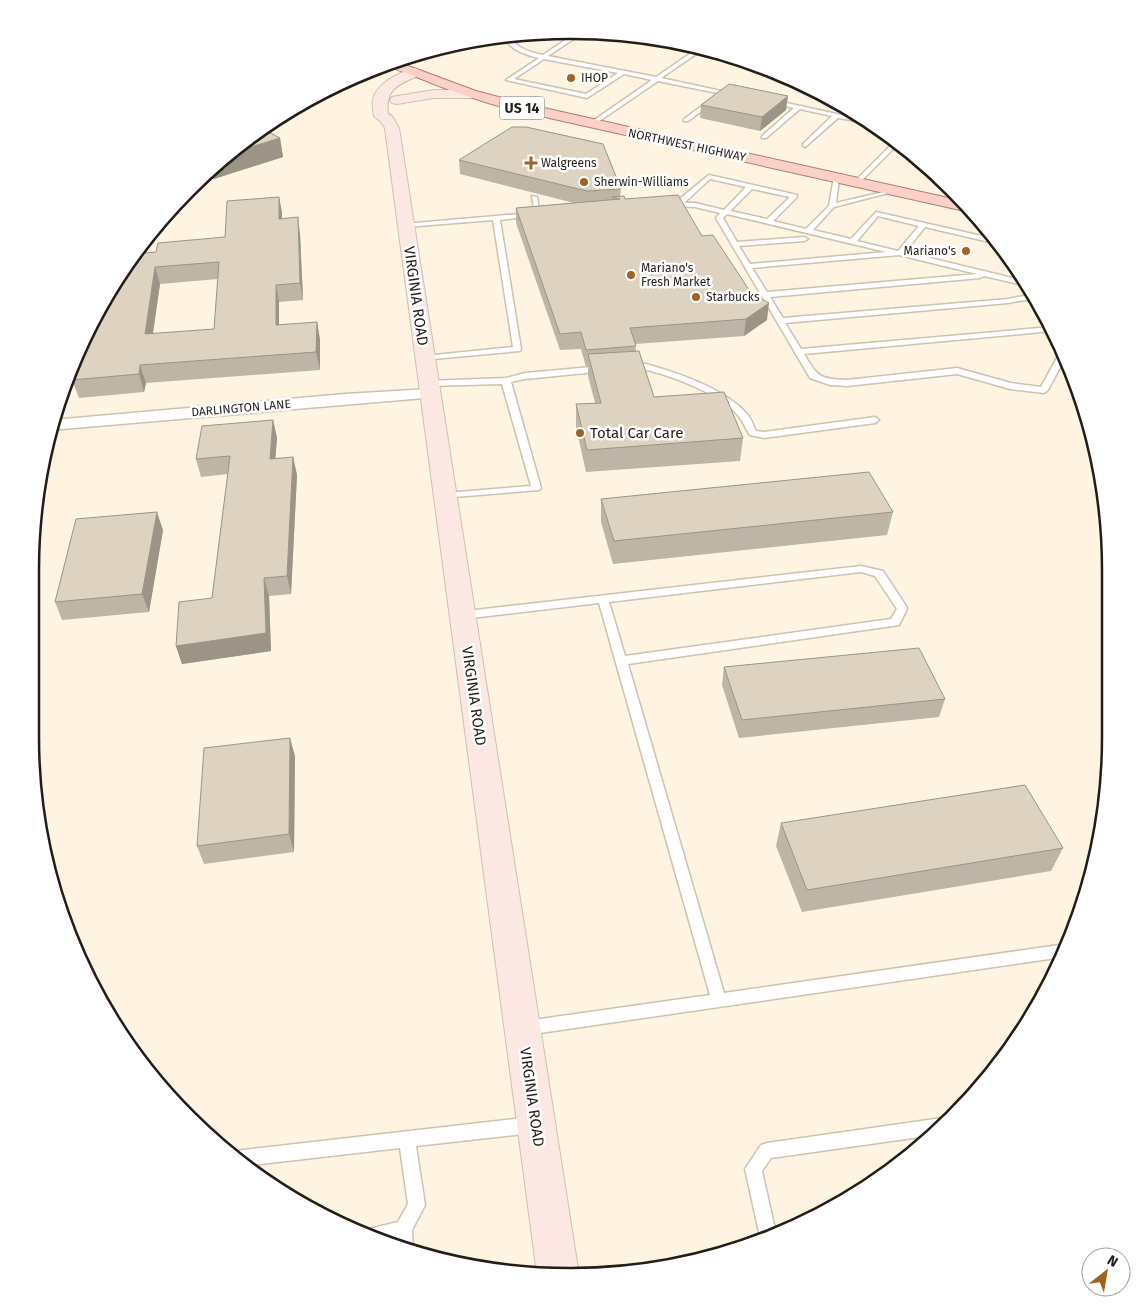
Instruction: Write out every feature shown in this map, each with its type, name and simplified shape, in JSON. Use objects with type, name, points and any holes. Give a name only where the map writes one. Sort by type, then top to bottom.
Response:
[{"type":"main road","name":"NORTHWEST HIGHWAY","points":[[400,67],[414,68],[471,94],[592,124],[956,204]]},
{"type":"street","points":[[387,119],[394,116],[397,100],[412,82],[414,68]]},
{"type":"street","name":"VIRGINIA ROAD","points":[[414,68],[391,85],[380,99],[381,116],[387,119],[392,128],[557,1268]]},
{"type":"street","points":[[397,100],[434,94],[471,94]]},
{"type":"street","name":"DARLINGTON LANE","points":[[60,424],[336,400],[429,388]]},
{"type":"lane","points":[[570,39],[509,80],[587,96],[622,73]]},
{"type":"lane","points":[[510,42],[514,47],[528,54],[742,96]]},
{"type":"lane","points":[[592,124],[694,54]]},
{"type":"lane","points":[[686,120],[724,92]]},
{"type":"lane","points":[[770,102],[849,118]]},
{"type":"lane","points":[[764,136],[799,107]]},
{"type":"lane","points":[[805,145],[837,115]]},
{"type":"lane","points":[[857,182],[892,147]]},
{"type":"lane","points":[[679,203],[710,177],[795,196],[768,222]]},
{"type":"lane","points":[[832,206],[836,178]]},
{"type":"lane","points":[[751,186],[719,218],[813,376],[830,382],[847,383],[957,371],[1010,386],[1044,390],[1061,364]]},
{"type":"lane","points":[[808,231],[832,206],[894,190]]},
{"type":"lane","points":[[534,197],[538,215]]},
{"type":"lane","points":[[660,205],[679,203],[725,211],[1017,282]]},
{"type":"lane","points":[[406,226],[547,214]]},
{"type":"lane","points":[[852,242],[876,214],[986,239]]},
{"type":"lane","points":[[425,358],[517,349],[496,218]]},
{"type":"lane","points":[[748,266],[900,253],[923,225]]},
{"type":"lane","points":[[735,244],[804,239]]},
{"type":"lane","points":[[765,295],[989,275]]},
{"type":"lane","points":[[780,321],[1008,301],[1027,298]]},
{"type":"lane","points":[[798,352],[1044,330]]},
{"type":"lane","points":[[429,388],[506,381],[525,376],[646,367],[686,381],[722,397],[744,416],[754,433],[764,436],[876,420]]},
{"type":"lane","points":[[445,496],[536,488],[506,381]]},
{"type":"lane","points":[[462,615],[861,569],[879,573],[902,609],[894,622],[621,661]]},
{"type":"lane","points":[[603,599],[719,1000]]},
{"type":"lane","points":[[522,1028],[1057,951]]},
{"type":"lane","points":[[247,1158],[536,1125]]},
{"type":"lane","points":[[767,1231],[753,1168],[767,1151],[930,1128]]},
{"type":"lane","points":[[404,1241],[403,1229],[417,1205],[407,1139]]},
{"type":"lane","points":[[382,1234],[403,1229]]},
{"type":"building","points":[[729,84],[788,96],[762,117],[701,105]]},
{"type":"building","points":[[512,127],[526,127],[603,144],[621,189],[587,191],[459,160]]},
{"type":"building","points":[[269,132],[280,138],[249,148]]},
{"type":"building","name":"Mariano's Fresh Market","points":[[678,195],[702,236],[713,235],[751,293],[769,303],[746,319],[630,328],[636,346],[586,350],[581,332],[560,334],[516,208],[620,199],[612,197],[624,196],[625,199]]},
{"type":"building","points":[[279,197],[279,219],[298,217],[300,283],[276,285],[276,325],[317,322],[316,352],[140,365],[139,374],[74,380],[94,335],[110,305],[128,275],[144,253],[156,252],[158,243],[225,237],[227,201]],"holes":[[[219,262],[214,329],[145,334],[155,267]]]},
{"type":"building","points":[[639,351],[654,397],[724,392],[743,438],[587,450],[576,404],[601,403],[588,354]]},
{"type":"building","points":[[273,420],[270,459],[293,457],[287,576],[264,578],[266,633],[176,646],[179,602],[212,598],[230,456],[196,459],[202,426]]},
{"type":"building","points":[[869,472],[893,512],[614,541],[601,499]]},
{"type":"building","points":[[157,512],[142,594],[55,602],[76,519]]},
{"type":"building","points":[[919,648],[945,699],[742,720],[724,667]]},
{"type":"building","points":[[290,738],[289,834],[197,846],[204,748]]},
{"type":"building","points":[[1025,785],[1063,848],[807,890],[781,823]]},
{"type":"place","name":"IHOP","points":[[571,78]]},
{"type":"place","name":"Walgreens","points":[[531,163]]},
{"type":"place","name":"Sherwin-Williams","points":[[584,182]]},
{"type":"place","name":"Mariano's","points":[[966,251]]},
{"type":"place","name":"Mariano's Fresh Market","points":[[631,275]]},
{"type":"place","name":"Starbucks","points":[[696,297]]},
{"type":"place","name":"Total Car Care","points":[[580,433]]}]
